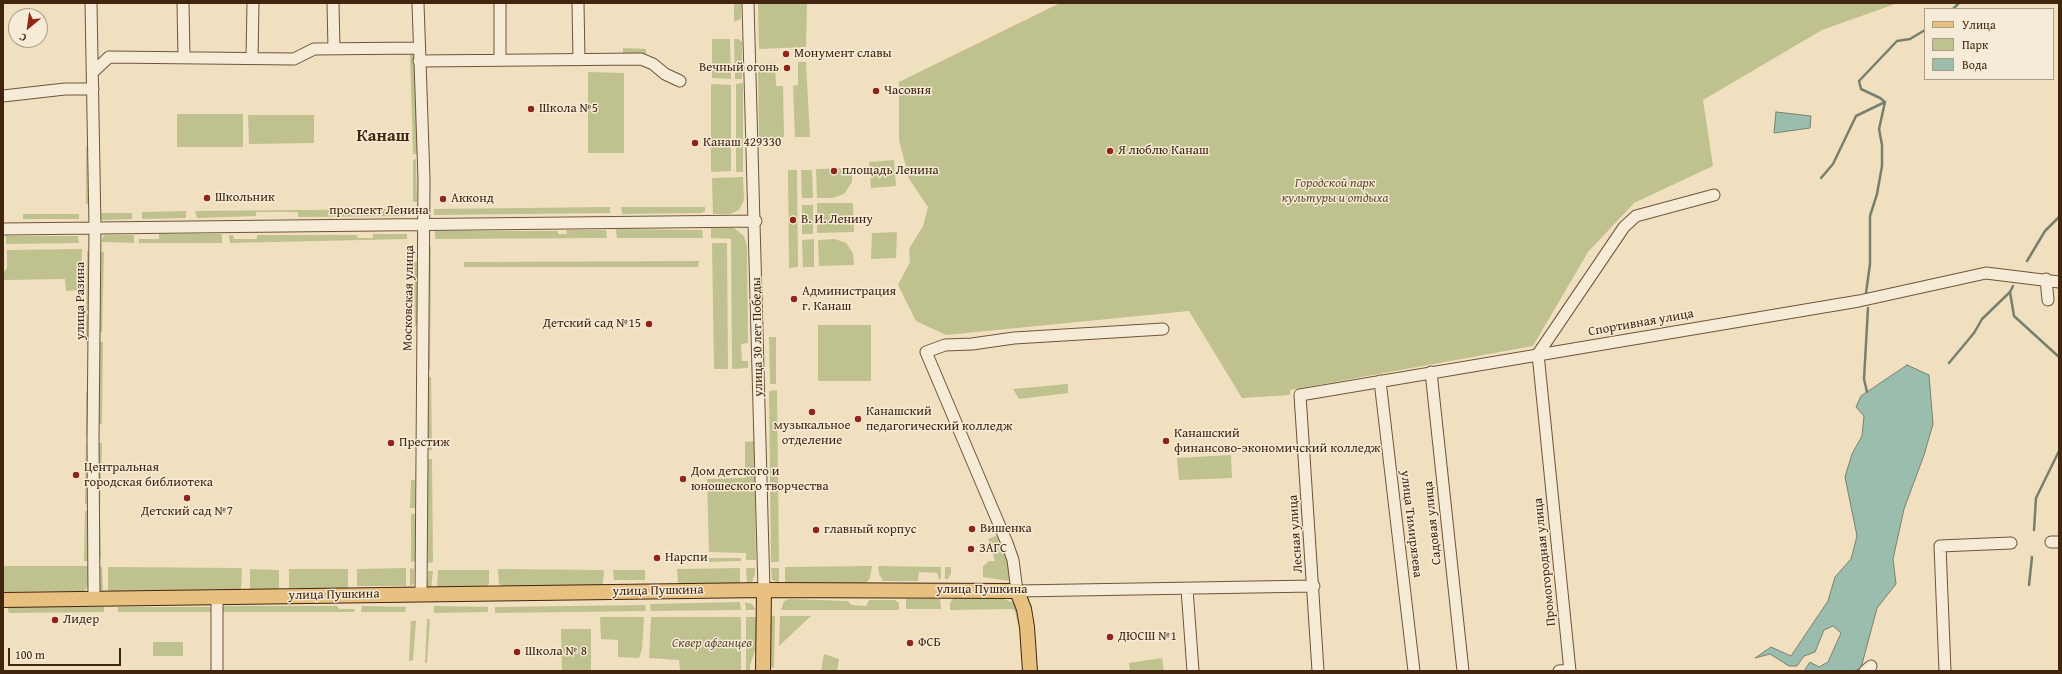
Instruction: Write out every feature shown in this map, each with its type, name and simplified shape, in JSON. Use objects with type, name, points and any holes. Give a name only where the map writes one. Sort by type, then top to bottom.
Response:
[{"type":"main road","name":"улица Пушкина","points":[[3,600],[764,590]]},
{"type":"main road","name":"улица 30 лет Победы","points":[[763,671],[764,590]]},
{"type":"main road","name":"улица Пушкина","points":[[903,590],[1017,591]]},
{"type":"main road","points":[[1017,591],[1024,609],[1027,627],[1030,671]]},
{"type":"street","name":"улица Разина","points":[[91,3],[95,227],[93,447],[94,598]]},
{"type":"street","points":[[183,3],[184,57]]},
{"type":"street","points":[[252,58],[253,3]]},
{"type":"street","points":[[333,3],[334,49]]},
{"type":"street","name":"Московская улица","points":[[418,3],[418,48],[423,157],[424,224],[421,594]]},
{"type":"street","points":[[500,3],[500,60]]},
{"type":"street","points":[[578,3],[579,60]]},
{"type":"street","name":"улица 30 лет Победы","points":[[748,3],[756,221],[764,590]]},
{"type":"street","points":[[93,72],[109,58],[184,57],[294,59],[314,49],[418,48]]},
{"type":"street","points":[[419,61],[641,59],[653,64],[665,74],[680,81]]},
{"type":"street","points":[[3,96],[65,89],[93,90]]},
{"type":"street","points":[[1538,354],[1624,227],[1636,216],[1714,195]]},
{"type":"street","name":"проспект Ленина","points":[[3,229],[756,221]]},
{"type":"street","name":"Спортивная улица","points":[[1300,395],[1859,301],[1986,273],[2046,279],[2059,282]]},
{"type":"street","points":[[2046,279],[2048,300]]},
{"type":"street","points":[[1017,591],[1013,560],[1007,543],[926,352],[945,345],[972,344],[1014,338],[1163,329]]},
{"type":"street","name":"Промогородная улица","points":[[1538,354],[1548,450],[1567,671]]},
{"type":"street","name":"Садовая улица","points":[[1431,372],[1463,671]]},
{"type":"street","name":"улица Тимирязева","points":[[1380,381],[1414,671]]},
{"type":"street","name":"Лесная улица","points":[[1300,395],[1314,586],[1318,671]]},
{"type":"street","points":[[1945,671],[1940,546],[2010,543]]},
{"type":"street","name":"улица Пушкина","points":[[1017,591],[1314,586]]},
{"type":"street","points":[[1187,589],[1193,671]]},
{"type":"street","name":"улица Пушкина","points":[[764,590],[903,590]]},
{"type":"street","points":[[217,597],[217,671]]},
{"type":"green space","points":[[734,3],[741,3],[741,19],[734,22]]},
{"type":"green space","points":[[758,3],[807,3],[806,47],[759,49]]},
{"type":"green space","name":"Городской парк культуры и отдыха","points":[[1060,3],[1898,3],[1822,30],[1703,100],[1713,166],[1634,203],[1588,252],[1533,346],[1290,390],[1290,395],[1242,398],[1189,311],[946,335],[916,321],[898,285],[910,262],[909,249],[923,226],[928,207],[909,179],[899,140],[899,82]]},
{"type":"green space","points":[[712,39],[730,39],[731,79],[712,78]]},
{"type":"green space","points":[[734,39],[738,39],[742,42],[742,79],[735,79]]},
{"type":"green space","points":[[623,48],[646,49],[646,54],[623,54]]},
{"type":"green space","points":[[410,53],[414,53],[417,154],[413,154]]},
{"type":"green space","points":[[798,62],[806,62],[810,137],[795,137],[793,86],[798,85]]},
{"type":"green space","points":[[775,63],[776,86],[783,86],[784,137],[759,138],[758,64]]},
{"type":"green space","points":[[588,72],[624,73],[624,153],[588,153]]},
{"type":"green space","points":[[743,83],[743,172],[736,172],[736,84]]},
{"type":"green space","points":[[711,84],[731,85],[731,171],[711,172]]},
{"type":"green space","points":[[177,114],[243,114],[243,147],[177,147]]},
{"type":"green space","points":[[248,115],[314,115],[314,143],[249,144]]},
{"type":"green space","points":[[86,147],[91,147],[90,204],[86,204]]},
{"type":"green space","points":[[416,159],[417,202],[413,202],[413,160]]},
{"type":"green space","points":[[894,160],[896,186],[871,188],[869,162]]},
{"type":"green space","points":[[852,168],[852,182],[844,194],[832,198],[817,198],[816,169]]},
{"type":"green space","points":[[788,170],[797,170],[798,267],[789,268]]},
{"type":"green space","points":[[801,170],[812,170],[813,198],[802,198]]},
{"type":"green space","points":[[743,177],[744,200],[739,210],[730,214],[713,214],[712,178]]},
{"type":"green space","points":[[817,203],[853,203],[854,232],[817,233]]},
{"type":"green space","points":[[802,205],[813,205],[813,234],[802,234]]},
{"type":"green space","points":[[610,207],[610,213],[434,215],[434,209]]},
{"type":"green space","points":[[621,207],[705,207],[705,211],[702,213],[622,214]]},
{"type":"green space","points":[[407,209],[407,216],[298,217],[298,212],[256,212],[256,216],[197,218],[195,211]]},
{"type":"green space","points":[[186,211],[186,218],[142,219],[142,212]]},
{"type":"green space","points":[[99,213],[132,213],[132,219],[102,220],[99,218]]},
{"type":"green space","points":[[23,214],[79,214],[79,219],[23,219]]},
{"type":"green space","points":[[711,228],[734,228],[744,236],[747,246],[748,343],[741,344],[742,361],[748,361],[748,368],[732,369],[731,239],[711,238]]},
{"type":"green space","points":[[616,229],[702,230],[703,238],[617,238]]},
{"type":"green space","points":[[566,230],[606,230],[607,238],[435,239],[435,231],[558,231],[558,234],[567,234]]},
{"type":"green space","points":[[897,232],[896,258],[871,259],[872,233]]},
{"type":"green space","points":[[159,234],[222,234],[222,243],[139,243],[139,239],[159,239]]},
{"type":"green space","points":[[373,234],[407,234],[407,239],[230,243],[229,235],[233,235],[234,239],[257,239],[257,235],[357,235],[358,238],[373,238]]},
{"type":"green space","points":[[104,235],[134,235],[134,243],[101,242]]},
{"type":"green space","points":[[6,236],[78,236],[79,243],[6,244]]},
{"type":"green space","points":[[814,239],[814,267],[803,267],[802,240]]},
{"type":"green space","points":[[835,239],[846,243],[853,253],[854,265],[819,266],[818,240]]},
{"type":"green space","points":[[712,243],[727,243],[728,369],[714,369]]},
{"type":"green space","points":[[426,247],[431,247],[430,370],[425,370]]},
{"type":"green space","points":[[82,249],[81,290],[66,291],[65,279],[4,280],[3,273],[7,268],[7,250]]},
{"type":"green space","points":[[87,251],[92,251],[90,343],[86,343]]},
{"type":"green space","points":[[98,252],[104,252],[102,332],[99,332]]},
{"type":"green space","points":[[699,261],[698,267],[464,267],[464,262]]},
{"type":"green space","points":[[414,262],[417,262],[418,325],[415,326]]},
{"type":"green space","points":[[818,325],[871,325],[871,381],[818,381]]},
{"type":"green space","points":[[769,337],[776,337],[776,384],[770,384]]},
{"type":"green space","points":[[98,342],[103,342],[102,424],[96,425]]},
{"type":"green space","points":[[426,377],[431,377],[432,450],[426,450]]},
{"type":"green space","points":[[1068,384],[1068,393],[1019,399],[1013,389]]},
{"type":"green space","points":[[777,390],[779,562],[771,562],[769,391]]},
{"type":"green space","points":[[86,392],[91,392],[91,438],[86,438]]},
{"type":"green space","points":[[754,441],[756,560],[746,560],[746,553],[709,552],[707,479],[745,478],[745,442]]},
{"type":"green space","points":[[86,443],[90,444],[90,504],[85,504]]},
{"type":"green space","points":[[97,443],[102,443],[100,509],[96,509]]},
{"type":"green space","points":[[1231,455],[1232,478],[1179,480],[1177,458]]},
{"type":"green space","points":[[427,459],[432,459],[433,562],[428,563]]},
{"type":"green space","points":[[411,480],[415,480],[415,508],[410,508]]},
{"type":"green space","points":[[85,511],[89,511],[90,561],[84,561]]},
{"type":"green space","points":[[411,514],[415,514],[415,561],[411,562]]},
{"type":"green space","points":[[95,517],[100,517],[101,558],[96,559]]},
{"type":"green space","points":[[999,535],[1015,576],[1009,581],[983,577],[983,566],[989,561],[995,561],[988,539]]},
{"type":"green space","points":[[709,558],[741,558],[741,561],[709,562]]},
{"type":"green space","points":[[3,566],[90,566],[91,582],[84,591],[3,592]]},
{"type":"green space","points":[[872,566],[870,578],[866,583],[785,584],[785,567]]},
{"type":"green space","points":[[878,566],[941,567],[941,579],[939,579],[937,573],[919,572],[918,581],[883,581],[879,574]]},
{"type":"green space","points":[[97,567],[102,567],[103,590],[100,591],[97,588]]},
{"type":"green space","points":[[108,567],[242,568],[241,589],[108,591]]},
{"type":"green space","points":[[945,567],[951,567],[951,573],[948,579],[945,579]]},
{"type":"green space","points":[[406,568],[406,586],[357,586],[357,569]]},
{"type":"green space","points":[[410,568],[414,569],[414,584],[410,586]]},
{"type":"green space","points":[[740,568],[740,584],[678,584],[677,569]]},
{"type":"green space","points":[[746,568],[755,568],[755,574],[752,582],[747,584]]},
{"type":"green space","points":[[771,568],[779,568],[779,583],[772,580]]},
{"type":"green space","points":[[250,569],[279,570],[279,590],[250,590]]},
{"type":"green space","points":[[289,569],[348,569],[348,588],[289,588]]},
{"type":"green space","points":[[498,569],[604,570],[603,583],[600,588],[505,587],[499,584]]},
{"type":"green space","points":[[438,570],[489,570],[489,583],[485,589],[437,589]]},
{"type":"green space","points":[[613,570],[645,570],[645,580],[614,580]]},
{"type":"green space","points":[[428,571],[433,571],[431,589],[427,586]]},
{"type":"green space","points":[[953,598],[1001,598],[1012,602],[1018,609],[1021,625],[1018,625],[1015,611],[1012,609],[950,610],[950,603]]},
{"type":"green space","points":[[789,599],[848,601],[851,605],[866,606],[869,600],[895,600],[899,603],[899,610],[781,610],[784,601]]},
{"type":"green space","points":[[906,599],[940,599],[941,609],[906,609]]},
{"type":"green space","points":[[740,602],[741,610],[651,611],[650,604]]},
{"type":"green space","points":[[745,602],[752,604],[756,610],[746,610]]},
{"type":"green space","points":[[645,605],[646,611],[495,613],[495,607]]},
{"type":"green space","points":[[223,606],[337,606],[339,609],[355,609],[354,612],[223,612]]},
{"type":"green space","points":[[362,606],[406,607],[405,612],[361,612]]},
{"type":"green space","points":[[434,606],[488,607],[488,612],[434,613]]},
{"type":"green space","points":[[7,607],[104,607],[104,612],[9,613]]},
{"type":"green space","points":[[118,607],[213,607],[213,612],[118,612]]},
{"type":"green space","points":[[768,616],[775,616],[774,668],[768,667]]},
{"type":"green space","points":[[780,616],[811,616],[779,646]]},
{"type":"green space","points":[[600,617],[644,617],[642,649],[639,658],[618,657],[618,640],[601,639]]},
{"type":"green space","name":"Сквер афганцев","points":[[651,617],[741,617],[741,671],[680,671],[679,660],[649,658]]},
{"type":"green space","points":[[746,617],[758,617],[757,645],[750,665],[750,671],[746,671]]},
{"type":"green space","points":[[427,619],[430,619],[427,663],[425,663]]},
{"type":"green space","points":[[411,621],[416,621],[413,660],[409,661]]},
{"type":"green space","points":[[561,629],[591,629],[591,671],[562,671]]},
{"type":"green space","points":[[153,642],[183,642],[183,656],[153,656]]},
{"type":"green space","points":[[824,654],[839,659],[837,671],[821,671]]},
{"type":"green space","points":[[1162,658],[1164,671],[1130,671],[1129,663]]},
{"type":"water","points":[[1776,112],[1811,116],[1810,128],[1774,133]]},
{"type":"water","points":[[1907,365],[1929,375],[1933,424],[1924,455],[1904,509],[1893,559],[1896,584],[1877,608],[1861,668],[1854,671],[1804,671],[1810,662],[1819,667],[1828,662],[1841,633],[1833,626],[1824,630],[1815,652],[1804,656],[1797,666],[1789,666],[1770,654],[1755,658],[1771,647],[1791,656],[1828,601],[1835,577],[1851,559],[1857,536],[1845,477],[1852,454],[1862,436],[1864,416],[1856,407],[1861,396]]},
{"type":"waterway","points":[[1954,8],[1959,3]]},
{"type":"waterway","points":[[1866,293],[1870,264],[1870,216],[1877,194],[1882,166],[1882,145],[1879,129],[1885,102],[1861,89],[1859,81],[1897,41],[1910,39],[1924,31]]},
{"type":"waterway","points":[[1821,178],[1833,164],[1856,116],[1885,102]]},
{"type":"waterway","points":[[2027,261],[2045,231],[2059,217]]},
{"type":"waterway","points":[[1949,363],[1974,333],[1982,319],[2010,292],[2013,286]]},
{"type":"waterway","points":[[2010,292],[2014,316],[2059,357]]},
{"type":"waterway","points":[[1867,392],[1864,379],[1868,308]]},
{"type":"waterway","points":[[2034,530],[2036,498],[2059,451]]},
{"type":"waterway","points":[[2029,585],[2032,557]]},
{"type":"place","name":"Монумент славы","points":[[786,54]]},
{"type":"place","name":"Вечный огонь","points":[[787,68]]},
{"type":"place","name":"Часовня","points":[[876,91]]},
{"type":"place","name":"Школа №5","points":[[531,109]]},
{"type":"place","name":"Канаш 429330","points":[[695,143]]},
{"type":"place","name":"Я люблю Канаш","points":[[1110,151]]},
{"type":"place","name":"площадь Ленина","points":[[834,171]]},
{"type":"place","name":"Школьник","points":[[207,198]]},
{"type":"place","name":"Акконд","points":[[443,199]]},
{"type":"place","name":"В. И. Ленину","points":[[793,220]]},
{"type":"place","name":"Администрация г. Канаш","points":[[794,299]]},
{"type":"place","name":"Детский сад №15","points":[[649,324]]},
{"type":"place","name":"музыкальное отделение","points":[[812,412]]},
{"type":"place","name":"Канашский педагогический колледж","points":[[858,419]]},
{"type":"place","name":"Канашский финансово-экономичский колледж","points":[[1166,441]]},
{"type":"place","name":"Престиж","points":[[391,443]]},
{"type":"place","name":"Центральная городская библиотека","points":[[76,475]]},
{"type":"place","name":"Дом детского и юношеского творчества","points":[[683,479]]},
{"type":"place","name":"Детский сад №7","points":[[187,498]]},
{"type":"place","name":"Вишенка","points":[[972,529]]},
{"type":"place","name":"главный корпус","points":[[816,530]]},
{"type":"place","name":"ЗАГС","points":[[971,549]]},
{"type":"place","name":"Нарспи","points":[[657,558]]},
{"type":"place","name":"Лидер","points":[[55,620]]},
{"type":"place","name":"ДЮСШ №1","points":[[1110,637]]},
{"type":"place","name":"ФСБ","points":[[910,643]]},
{"type":"place","name":"Школа № 8","points":[[517,652]]},
{"type":"district","name":"Канаш","points":[[383,137]]}]
